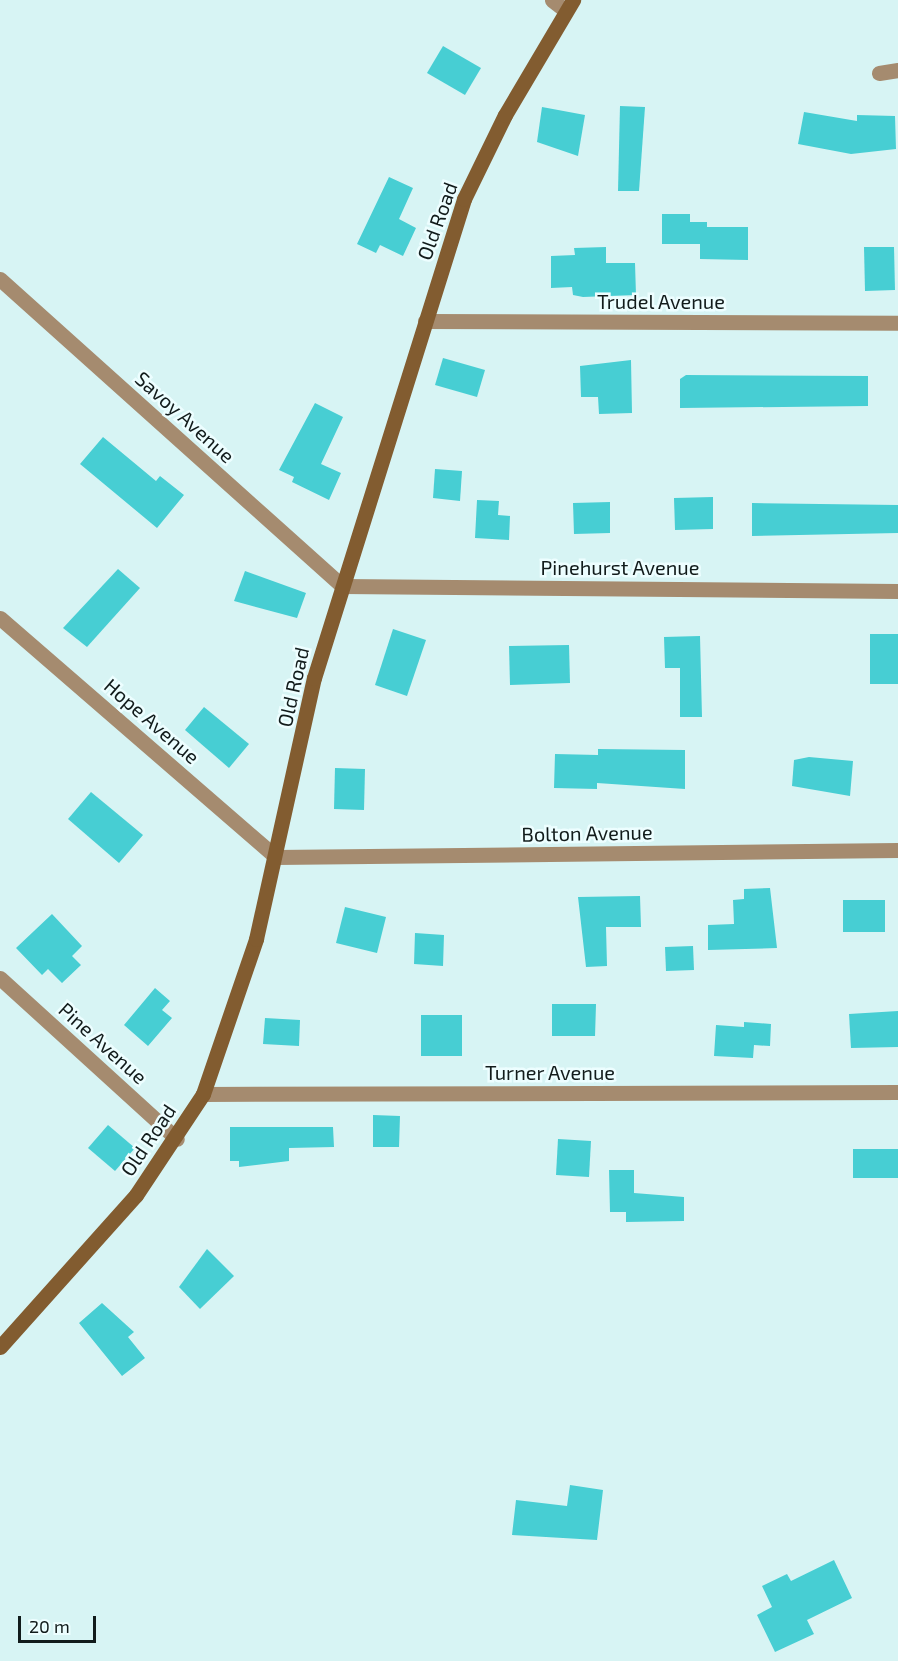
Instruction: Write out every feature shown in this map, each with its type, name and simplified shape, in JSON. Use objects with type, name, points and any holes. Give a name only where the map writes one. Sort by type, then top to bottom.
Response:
[{"type":"street","points":[[552,0],[569,5]]},
{"type":"street","name":"Old Road","points":[[3,1338],[136,1195],[177,1138],[203,1094],[255,939],[276,857],[314,678],[464,199],[569,5]]},
{"type":"street","points":[[879,73],[898,70]]},
{"type":"street","name":"Savoy Avenue","points":[[0,279],[342,586]]},
{"type":"street","name":"Trudel Avenue","points":[[425,321],[898,323]]},
{"type":"street","name":"Pinehurst Avenue","points":[[342,586],[898,591]]},
{"type":"street","name":"Hope Avenue","points":[[0,618],[276,857]]},
{"type":"street","name":"Bolton Avenue","points":[[276,857],[898,850]]},
{"type":"street","name":"Pine Avenue","points":[[0,978],[177,1138]]},
{"type":"street","name":"Turner Avenue","points":[[203,1094],[898,1092]]},
{"type":"building","points":[[443,46],[481,68],[465,95],[427,73]]},
{"type":"building","points":[[620,106],[645,107],[639,191],[618,191]]},
{"type":"building","points":[[542,107],[585,115],[578,156],[537,142]]},
{"type":"building","points":[[804,112],[857,121],[857,115],[895,116],[896,149],[851,154],[798,144]]},
{"type":"building","points":[[389,177],[413,188],[399,219],[416,228],[403,256],[380,245],[376,253],[357,244]]},
{"type":"building","points":[[662,214],[690,214],[690,222],[707,222],[707,227],[748,227],[748,260],[700,259],[700,244],[662,244]]},
{"type":"building","points":[[606,247],[606,263],[635,263],[636,295],[583,297],[573,295],[572,287],[551,288],[551,256],[575,255],[574,248]]},
{"type":"building","points":[[864,247],[894,247],[895,290],[865,291]]},
{"type":"building","points":[[443,358],[485,370],[477,397],[435,385]]},
{"type":"building","points":[[631,360],[632,413],[599,414],[598,397],[581,397],[580,366]]},
{"type":"building","points":[[686,375],[868,376],[868,406],[680,408],[680,379]]},
{"type":"building","points":[[315,403],[343,417],[321,464],[341,473],[329,500],[292,482],[294,477],[279,470]]},
{"type":"building","points":[[103,437],[156,481],[160,476],[184,495],[157,528],[80,464]]},
{"type":"building","points":[[435,469],[462,471],[460,501],[433,498]]},
{"type":"building","points":[[713,497],[713,529],[675,530],[674,498]]},
{"type":"building","points":[[477,500],[499,501],[498,515],[510,516],[509,540],[475,538]]},
{"type":"building","points":[[610,502],[610,533],[574,534],[573,503]]},
{"type":"building","points":[[752,503],[898,505],[898,533],[752,536]]},
{"type":"building","points":[[118,569],[140,588],[87,647],[63,628]]},
{"type":"building","points":[[245,571],[306,593],[297,618],[234,601]]},
{"type":"building","points":[[393,629],[426,640],[407,696],[375,685]]},
{"type":"building","points":[[870,634],[898,634],[898,684],[870,684]]},
{"type":"building","points":[[700,636],[702,717],[680,717],[680,668],[665,668],[664,637]]},
{"type":"building","points":[[569,645],[570,683],[510,685],[509,646]]},
{"type":"building","points":[[204,707],[249,744],[229,768],[185,730]]},
{"type":"building","points":[[598,749],[685,750],[685,789],[597,783],[597,789],[554,788],[555,754],[598,755]]},
{"type":"building","points":[[809,757],[853,761],[850,796],[792,786],[794,760]]},
{"type":"building","points":[[335,768],[365,769],[364,810],[334,809]]},
{"type":"building","points":[[91,792],[143,835],[119,863],[68,819]]},
{"type":"building","points":[[770,888],[777,948],[708,950],[708,925],[734,924],[733,900],[744,899],[744,889]]},
{"type":"building","points":[[640,896],[641,927],[606,927],[607,966],[586,967],[578,897]]},
{"type":"building","points":[[843,900],[885,900],[885,932],[843,932]]},
{"type":"building","points":[[345,907],[386,917],[377,953],[336,943]]},
{"type":"building","points":[[52,914],[82,946],[72,956],[81,965],[62,983],[48,969],[42,975],[16,948]]},
{"type":"building","points":[[415,933],[444,935],[443,966],[414,964]]},
{"type":"building","points":[[693,946],[694,970],[666,971],[665,947]]},
{"type":"building","points":[[155,988],[170,1001],[162,1010],[172,1018],[148,1046],[124,1025]]},
{"type":"building","points":[[552,1004],[596,1004],[595,1036],[552,1036]]},
{"type":"building","points":[[898,1011],[898,1047],[851,1048],[849,1014]]},
{"type":"building","points":[[421,1015],[462,1015],[462,1056],[421,1056]]},
{"type":"building","points":[[265,1018],[300,1020],[299,1046],[263,1044]]},
{"type":"building","points":[[744,1022],[771,1024],[770,1046],[754,1045],[753,1058],[714,1056],[716,1025],[744,1027]]},
{"type":"building","points":[[373,1115],[400,1116],[399,1147],[373,1147]]},
{"type":"building","points":[[108,1125],[135,1148],[115,1171],[88,1148]]},
{"type":"building","points":[[230,1127],[333,1127],[334,1147],[289,1148],[289,1161],[239,1167],[239,1161],[230,1161]]},
{"type":"building","points":[[558,1139],[591,1141],[589,1177],[556,1175]]},
{"type":"building","points":[[853,1149],[898,1149],[898,1178],[853,1178]]},
{"type":"building","points":[[609,1170],[634,1170],[634,1193],[684,1197],[684,1221],[626,1222],[626,1212],[610,1212]]},
{"type":"building","points":[[207,1249],[234,1276],[200,1309],[179,1287]]},
{"type":"building","points":[[102,1303],[134,1332],[128,1337],[145,1358],[122,1376],[79,1323]]},
{"type":"building","points":[[570,1485],[603,1490],[597,1540],[512,1535],[516,1500],[567,1506]]},
{"type":"building","points":[[834,1560],[852,1598],[807,1620],[814,1634],[775,1652],[757,1615],[772,1607],[762,1586],[787,1574],[791,1581]]}]
